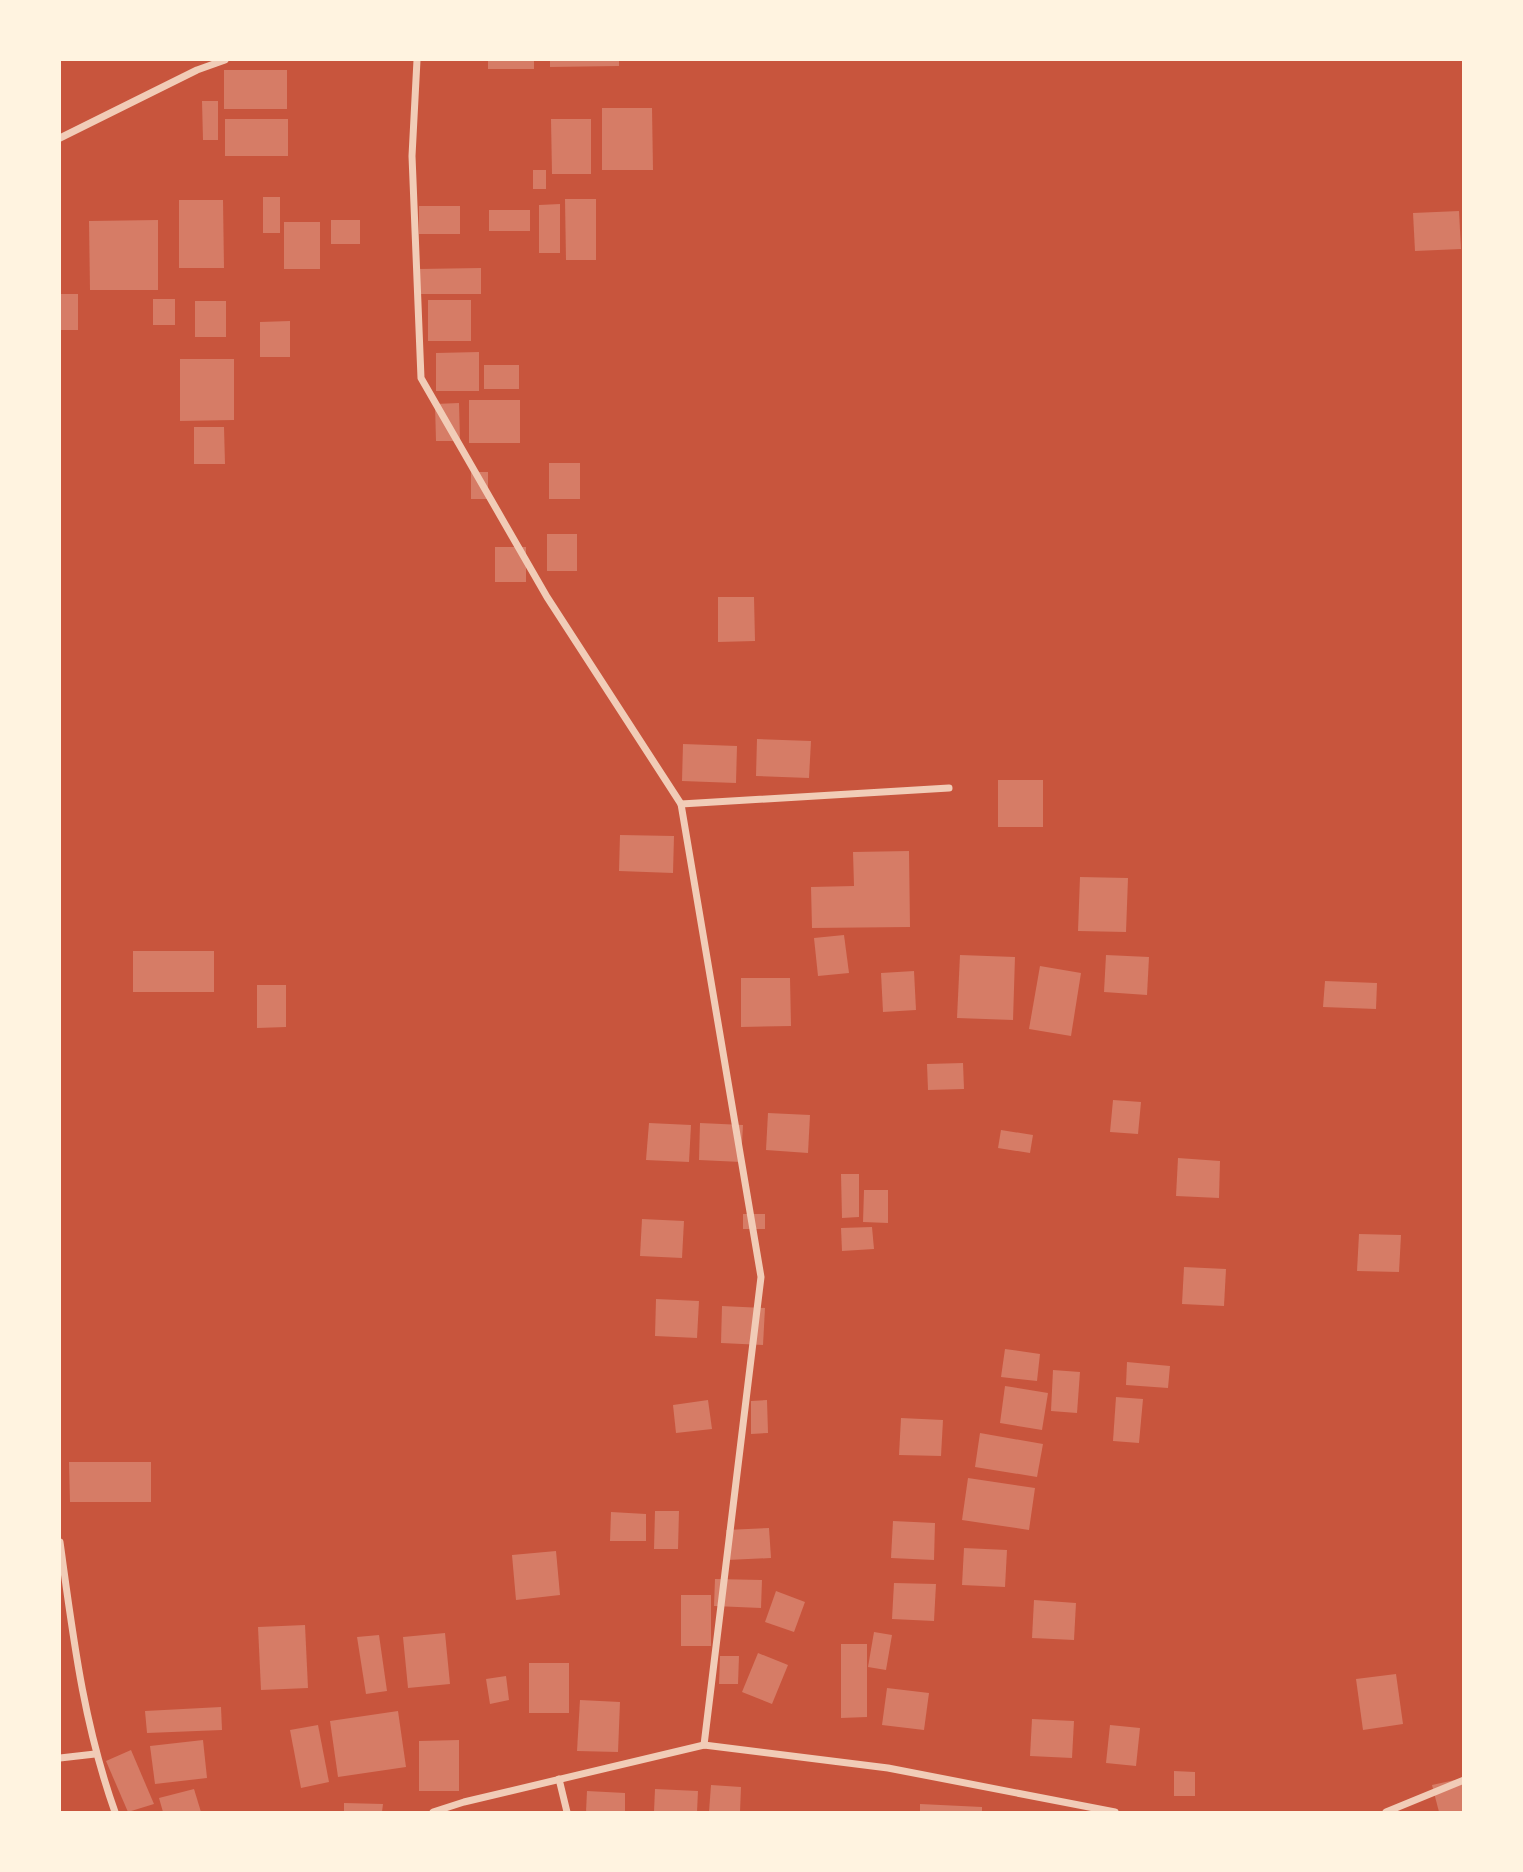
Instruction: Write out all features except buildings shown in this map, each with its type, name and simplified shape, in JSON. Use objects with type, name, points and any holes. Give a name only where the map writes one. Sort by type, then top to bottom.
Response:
[{"type":"street","points":[[60,138],[197,69],[225,60]]},
{"type":"street","points":[[417,60],[412,156],[421,378],[547,597],[681,804],[761,1277],[704,1745]]},
{"type":"street","points":[[681,804],[949,788]]},
{"type":"street","points":[[60,1542],[82,1696],[95,1755],[115,1812]]},
{"type":"street","points":[[432,1812],[704,1745],[888,1769],[1115,1812]]},
{"type":"street","points":[[60,1758],[95,1755]]},
{"type":"street","points":[[559,1779],[567,1812]]},
{"type":"street","points":[[1386,1812],[1464,1780]]}]
